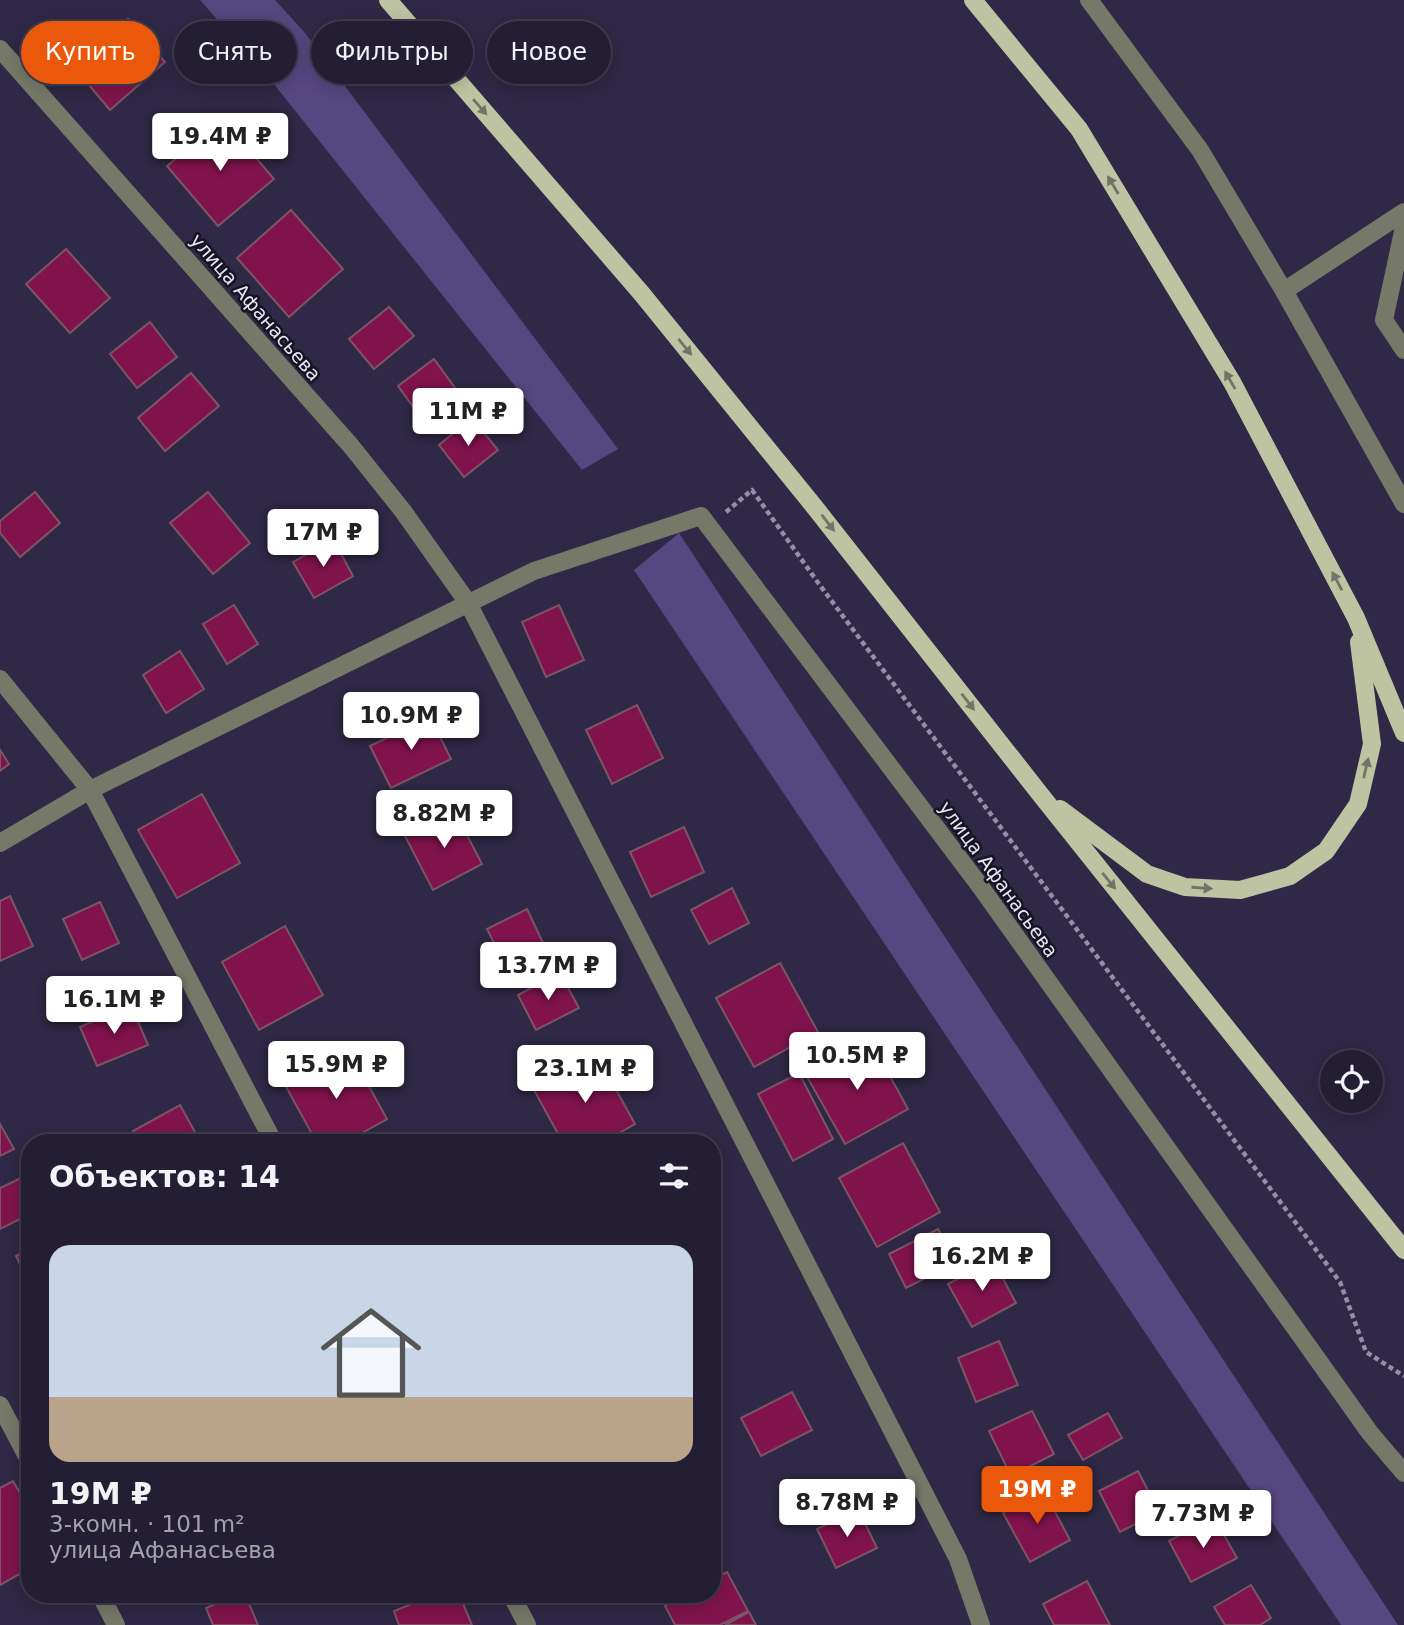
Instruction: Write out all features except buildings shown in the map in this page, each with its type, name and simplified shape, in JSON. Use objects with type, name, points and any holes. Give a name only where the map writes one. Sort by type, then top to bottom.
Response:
[{"type":"main road","points":[[388,0],[642,294],[817,510],[1404,1250]]},
{"type":"main road","points":[[973,0],[1079,129],[1231,383],[1356,618],[1404,733]]},
{"type":"main road","points":[[1040,794],[1147,874],[1185,887],[1240,890],[1290,876],[1326,851],[1358,804],[1372,744],[1356,618]]},
{"type":"street","points":[[1089,0],[1200,150],[1284,290],[1404,504]]},
{"type":"street","name":"улица Афанасьева","points":[[0,49],[351,446],[403,511],[468,603],[958,1559],[981,1625]]},
{"type":"street","points":[[1284,290],[1404,212]]},
{"type":"street","points":[[1404,227],[1384,320],[1404,350]]},
{"type":"street","points":[[0,842],[90,790],[534,571],[701,516],[709,526]]},
{"type":"street","name":"улица Афанасьева","points":[[709,526],[980,886],[1370,1433],[1404,1473]]},
{"type":"street","points":[[0,679],[90,790],[269,1134]]},
{"type":"street","points":[[0,1405],[21,1445]]},
{"type":"street","points":[[105,1603],[116,1625]]},
{"type":"street","points":[[515,1603],[527,1625]]},
{"type":"path","points":[[709,526],[752,491],[1340,1282],[1366,1352],[1404,1376]]},
{"type":"shaded area","points":[[200,0],[275,0],[294,21],[219,21]]},
{"type":"shaded area","points":[[297,24],[311,41],[311,84],[343,84],[618,449],[582,470],[274,84],[297,84]]},
{"type":"shaded area","points":[[679,533],[1398,1625],[1341,1625],[634,570]]}]
